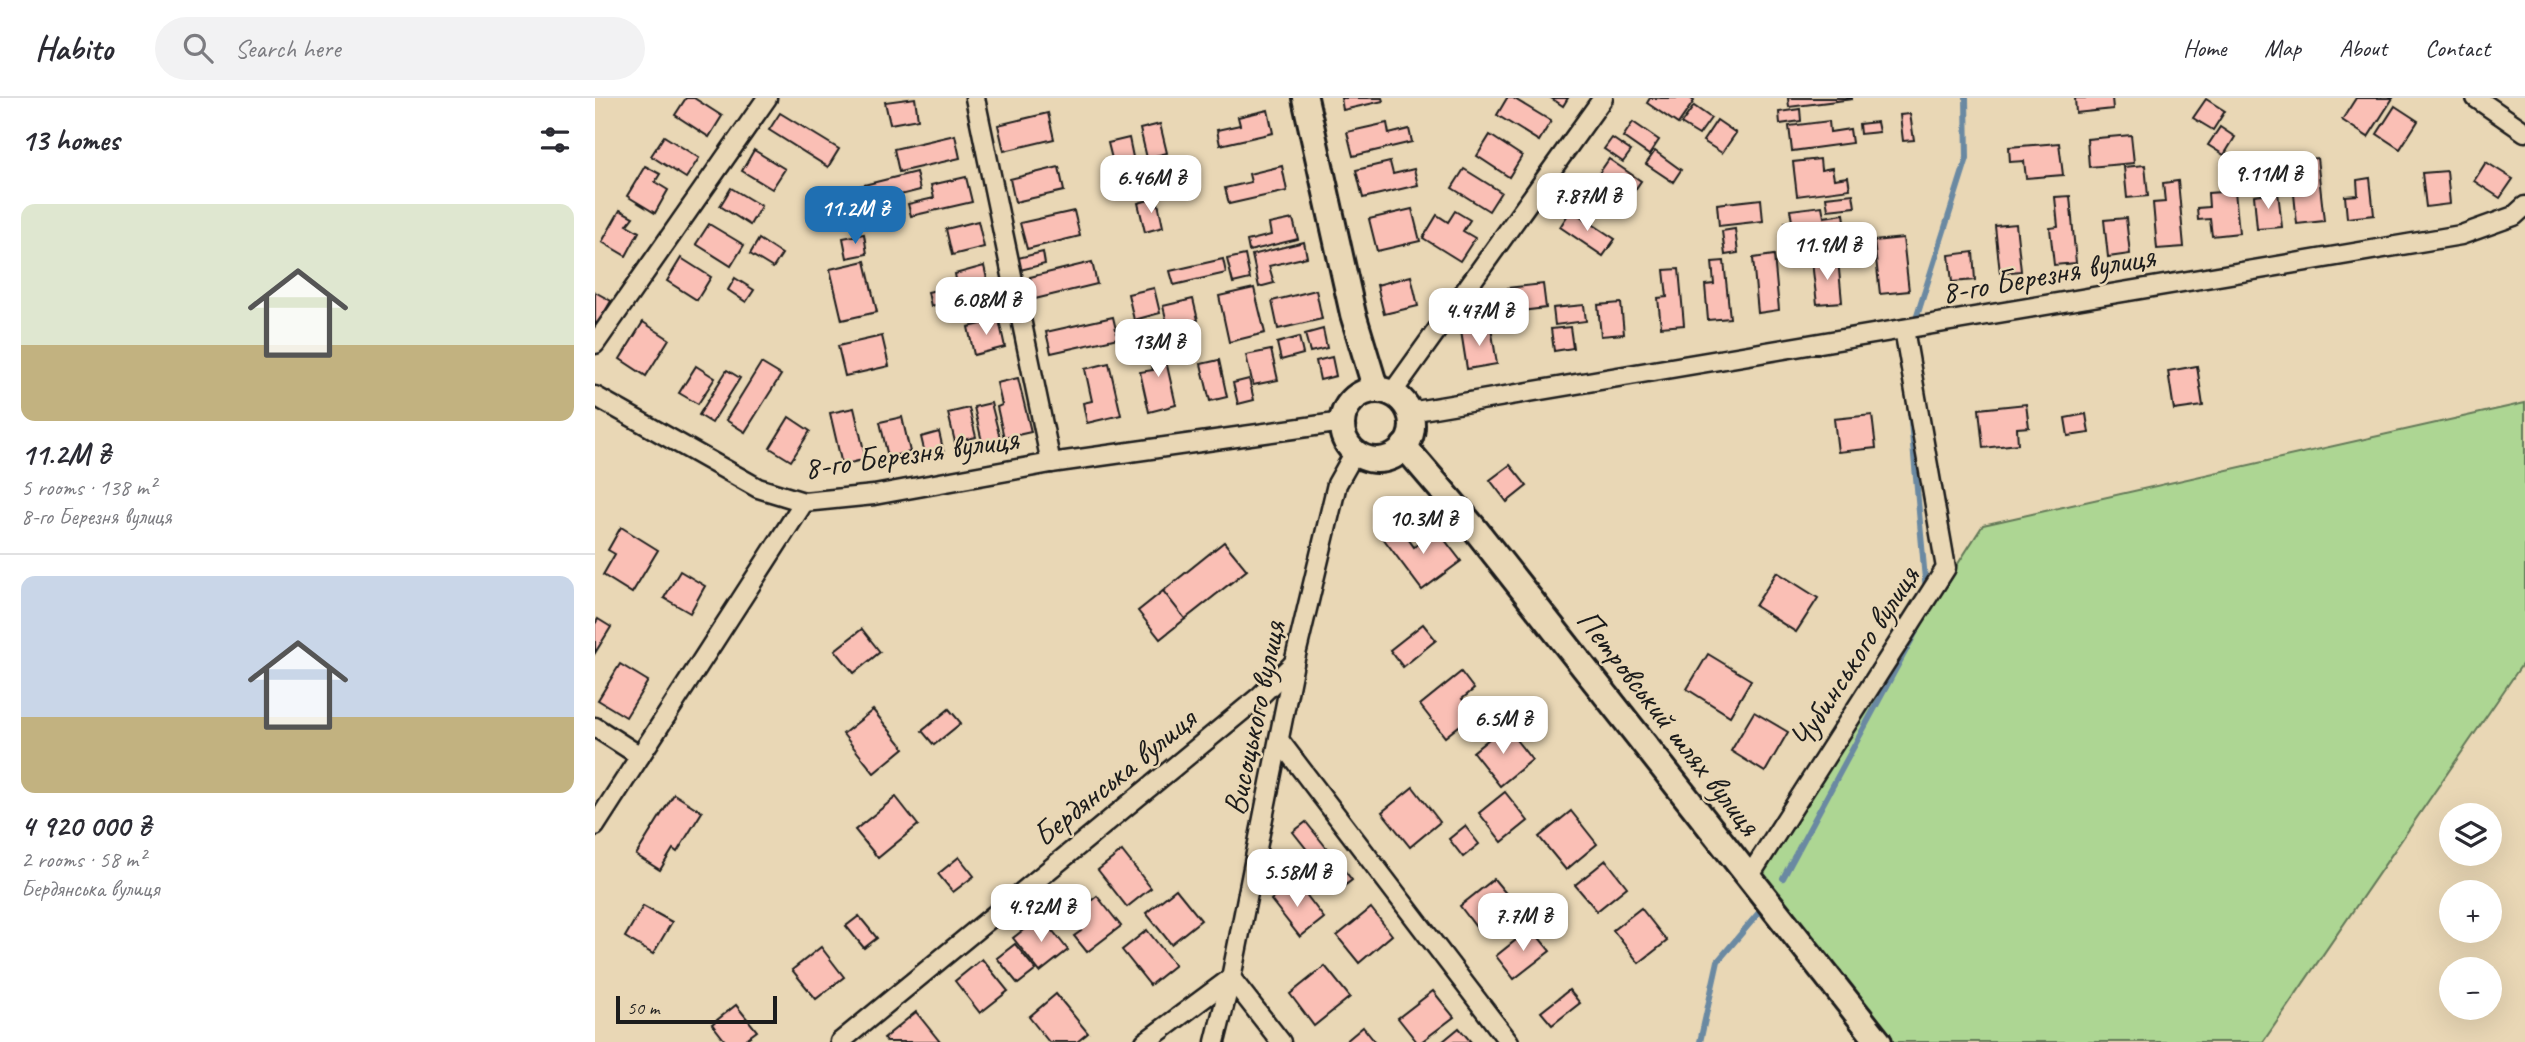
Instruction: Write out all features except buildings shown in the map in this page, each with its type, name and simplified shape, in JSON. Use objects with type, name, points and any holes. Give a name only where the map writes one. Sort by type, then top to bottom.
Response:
[{"type":"street","points":[[595,344],[767,98]]},
{"type":"street","name":"8-го Березня вулиця","points":[[975,98],[1051,463]]},
{"type":"street","points":[[1305,98],[1353,314],[1384,391],[1410,412],[1412,430],[1404,446],[1389,458],[1380,460],[1355,452],[1345,437],[1343,422],[1351,402],[1365,392],[1384,391]]},
{"type":"street","points":[[1384,391],[1603,98]]},
{"type":"street","points":[[2476,98],[2525,132]]},
{"type":"street","name":"8-го Березня вулиця","points":[[1410,412],[2461,235],[2514,216],[2525,206]]},
{"type":"street","name":"Чубинського вулиця","points":[[1749,877],[1946,568],[1904,329]]},
{"type":"street","name":"8-го Березня вулиця","points":[[595,396],[758,488],[804,502],[874,495],[1051,463],[1343,422]]},
{"type":"street","name":"Петровський шлях вулиця","points":[[1404,446],[1475,529],[1878,1042]]},
{"type":"street","name":"Висоцького вулиця","points":[[1215,1042],[1231,978],[1294,663],[1337,484],[1355,452]]},
{"type":"street","points":[[595,826],[804,502]]},
{"type":"street","name":"Бердянська вулиця","points":[[840,1042],[1259,697],[1294,663]]},
{"type":"street","points":[[595,727],[640,756]]},
{"type":"street","points":[[1279,740],[1509,1042]]},
{"type":"street","points":[[1145,1042],[1231,978],[1281,1042]]},
{"type":"green space","points":[[2525,403],[2525,660],[2263,1042],[1892,1042],[1758,874],[1983,525]]},
{"type":"waterway","points":[[1916,319],[1967,158],[1966,98]]},
{"type":"waterway","points":[[1910,410],[1926,591]]},
{"type":"waterway","points":[[1783,878],[1920,624]]},
{"type":"waterway","points":[[1700,1042],[1718,961],[1762,909]]}]
